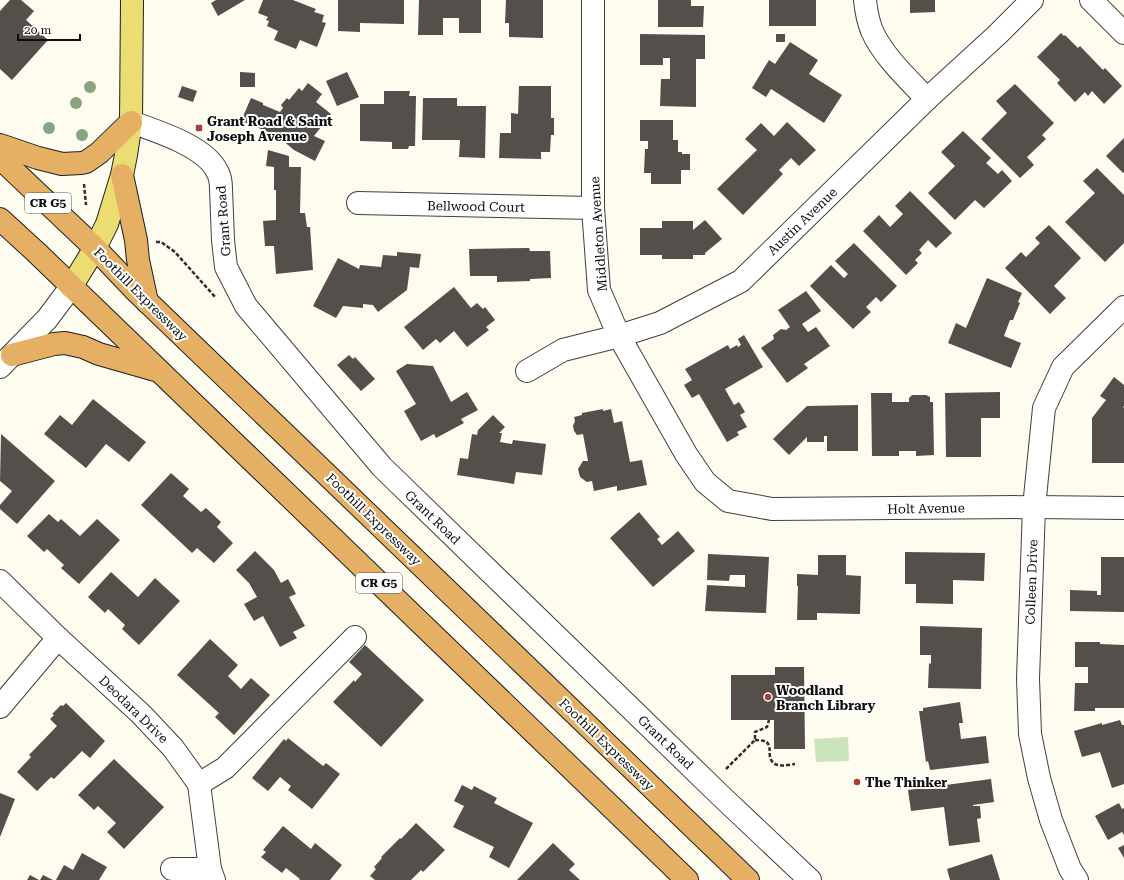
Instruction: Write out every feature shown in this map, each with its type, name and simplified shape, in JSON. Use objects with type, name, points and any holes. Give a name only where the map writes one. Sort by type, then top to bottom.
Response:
[{"type":"highway","points":[[0,145],[38,158],[62,164],[81,163],[86,162],[99,153],[131,122]]},
{"type":"highway","name":"Foothill Expressway","points":[[0,158],[95,248],[147,302],[748,880]]},
{"type":"highway","points":[[122,175],[147,302]]},
{"type":"highway","name":"CR G5","points":[[0,220],[36,252],[687,880]]},
{"type":"highway","points":[[6,361],[54,344],[65,343],[83,347],[99,354],[159,371]]},
{"type":"main road","points":[[71,286],[95,248],[107,224],[122,175],[131,122],[132,0]]},
{"type":"street","name":"Middleton Avenue","points":[[593,0],[593,208],[599,290],[619,336],[686,454],[705,482],[728,502]]},
{"type":"street","points":[[864,0],[872,30],[883,49],[927,99]]},
{"type":"street","name":"Austin Avenue","points":[[527,371],[563,350],[619,336],[660,323],[741,281],[927,99],[997,35],[1032,0]]},
{"type":"street","points":[[1091,0],[1124,33]]},
{"type":"street","name":"Grant Road","points":[[131,122],[166,135],[205,155],[217,170],[221,189],[223,240],[226,267],[246,306],[382,467],[720,795],[810,880]]},
{"type":"street","name":"Bellwood Court","points":[[358,203],[593,208]]},
{"type":"street","points":[[6,361],[47,319],[71,286]]},
{"type":"street","name":"Colleen Drive","points":[[1077,880],[1070,869],[1051,820],[1039,778],[1030,734],[1028,679],[1034,507],[1044,408],[1063,367],[1124,307]]},
{"type":"street","name":"Holt Avenue","points":[[728,502],[772,509],[1034,507],[1124,508]]},
{"type":"street","name":"Deodara Drive","points":[[0,580],[58,638],[141,714],[173,748],[199,784],[212,875],[172,869]]},
{"type":"street","points":[[199,784],[225,768],[355,637]]},
{"type":"street","points":[[0,707],[58,638]]},
{"type":"path","points":[[84,182],[86,205]]},
{"type":"path","points":[[155,242],[161,242],[174,252],[221,303]]},
{"type":"path","points":[[726,769],[755,740],[756,732],[767,727],[769,720]]},
{"type":"path","points":[[755,740],[766,741],[770,746],[770,758],[774,764],[781,766],[795,764]]},
{"type":"green space","points":[[848,737],[849,761],[816,762],[814,739]]},
{"type":"building","points":[[10,0],[21,0],[34,11],[26,20],[48,40],[12,80],[0,69],[0,11]]},
{"type":"building","points":[[216,0],[245,0],[218,16],[211,3]]},
{"type":"building","points":[[263,0],[293,0],[316,9],[314,12],[324,15],[322,22],[326,23],[317,47],[300,40],[296,49],[274,40],[278,31],[267,26],[269,21],[266,20],[268,17],[258,13]]},
{"type":"building","points":[[338,0],[404,0],[404,24],[360,23],[360,32],[338,31]]},
{"type":"building","points":[[419,0],[481,0],[481,33],[459,33],[459,18],[443,18],[443,35],[418,35]]},
{"type":"building","points":[[506,0],[543,0],[543,38],[509,37],[509,23],[505,23]]},
{"type":"building","points":[[658,0],[691,0],[691,6],[704,6],[703,27],[658,27]]},
{"type":"building","points":[[769,0],[816,0],[816,26],[769,26]]},
{"type":"building","points":[[910,0],[935,0],[935,12],[910,13]]},
{"type":"building","points":[[1061,33],[1078,48],[1080,46],[1103,70],[1105,68],[1122,86],[1104,104],[1092,91],[1088,96],[1085,92],[1075,102],[1057,83],[1060,80],[1037,57]]},
{"type":"building","points":[[640,34],[705,35],[705,59],[696,59],[696,107],[660,106],[661,79],[670,79],[670,58],[663,58],[663,65],[640,65]]},
{"type":"building","points":[[776,34],[785,34],[785,42],[776,42]]},
{"type":"building","points":[[790,42],[818,60],[809,74],[842,95],[824,123],[771,89],[766,97],[752,88],[769,60],[775,64]]},
{"type":"building","points":[[240,72],[255,73],[255,87],[240,87]]},
{"type":"building","points":[[347,72],[359,97],[337,106],[326,81]]},
{"type":"building","points":[[308,83],[322,94],[316,102],[331,114],[314,136],[325,141],[315,161],[294,150],[276,135],[241,121],[251,98],[280,112],[283,108],[281,105],[287,98],[289,100],[299,88],[302,91]]},
{"type":"building","points":[[1015,84],[1054,123],[1042,135],[1046,139],[1027,157],[1034,165],[1020,178],[981,139],[1007,113],[996,101]]},
{"type":"building","points":[[182,86],[197,91],[193,102],[178,97]]},
{"type":"building","points":[[519,86],[551,86],[551,118],[554,118],[554,135],[551,135],[550,152],[541,152],[541,159],[499,158],[500,133],[511,133],[511,113],[518,114]]},
{"type":"building","points":[[384,91],[410,91],[409,96],[416,96],[415,146],[409,146],[408,149],[392,149],[392,142],[360,141],[360,104],[384,104]]},
{"type":"building","points":[[423,98],[457,98],[457,106],[486,106],[485,158],[459,157],[460,140],[422,140]]},
{"type":"building","points":[[640,120],[673,120],[673,140],[678,140],[678,152],[682,152],[682,154],[690,154],[690,170],[681,170],[681,184],[651,184],[651,173],[644,173],[645,149],[648,149],[648,141],[640,141]]},
{"type":"building","points":[[787,122],[816,150],[799,166],[791,158],[779,170],[783,174],[743,215],[717,189],[757,150],[745,139],[761,123],[774,136]]},
{"type":"building","points":[[963,131],[991,158],[986,163],[998,174],[1002,170],[1012,181],[984,208],[975,200],[955,220],[928,193],[955,166],[941,152]]},
{"type":"building","points":[[1124,138],[1124,172],[1123,173],[1106,156]]},
{"type":"building","points":[[268,150],[289,156],[289,167],[301,167],[300,213],[305,213],[307,227],[310,227],[313,270],[276,274],[274,246],[265,246],[263,221],[276,220],[274,167],[266,166]]},
{"type":"building","points":[[1097,168],[1124,195],[1124,243],[1105,262],[1065,222],[1095,193],[1083,181]]},
{"type":"building","points":[[910,191],[952,233],[936,248],[928,240],[919,250],[922,253],[915,260],[918,263],[906,275],[863,231],[879,215],[890,227],[903,214],[895,206]]},
{"type":"building","points":[[705,220],[722,239],[705,253],[705,255],[693,255],[693,259],[662,259],[662,255],[640,255],[640,228],[662,228],[662,221],[693,221],[693,230]]},
{"type":"building","points":[[1049,225],[1081,258],[1054,286],[1066,298],[1050,314],[1005,268],[1021,252],[1026,257],[1040,243],[1035,238]]},
{"type":"building","points":[[854,243],[897,286],[881,302],[876,297],[866,307],[871,312],[853,329],[810,286],[831,265],[844,278],[848,274],[835,261]]},
{"type":"building","points":[[529,248],[530,251],[550,251],[551,278],[530,279],[530,281],[497,282],[497,276],[470,276],[469,249]]},
{"type":"building","points":[[397,252],[421,254],[419,268],[410,267],[407,290],[378,312],[373,305],[363,304],[363,308],[343,306],[336,318],[313,306],[338,258],[359,269],[360,265],[381,267],[383,255],[397,256]]},
{"type":"building","points":[[987,278],[1022,293],[1018,302],[1020,303],[1013,320],[1010,320],[1004,336],[1021,343],[1011,368],[948,343],[956,323],[966,328]]},
{"type":"building","points":[[454,287],[471,308],[477,303],[483,309],[485,307],[495,320],[486,327],[489,330],[467,347],[454,331],[440,343],[436,339],[423,350],[404,327]]},
{"type":"building","points":[[806,291],[821,311],[802,324],[808,332],[816,327],[830,346],[804,364],[808,368],[787,383],[761,348],[774,339],[773,335],[781,329],[786,330],[790,327],[778,310]]},
{"type":"building","points":[[744,335],[763,367],[725,389],[734,405],[739,402],[745,412],[740,415],[747,427],[737,432],[739,435],[727,442],[699,394],[692,398],[684,385],[692,380],[685,369],[728,345],[730,349],[737,345],[738,347],[741,345],[738,339]]},
{"type":"building","points":[[349,355],[353,359],[355,357],[375,379],[361,391],[337,365]]},
{"type":"building","points":[[407,364],[433,366],[451,402],[467,392],[478,410],[461,419],[464,423],[436,438],[434,434],[421,441],[404,411],[416,404],[396,371]]},
{"type":"building","points":[[1114,377],[1124,385],[1124,463],[1092,463],[1092,418],[1106,400],[1100,396]]},
{"type":"building","points":[[1000,392],[1000,418],[981,418],[981,457],[946,457],[945,393]]},
{"type":"building","points":[[871,393],[892,393],[892,402],[909,402],[909,398],[912,395],[926,395],[930,397],[930,402],[933,402],[934,455],[916,456],[916,451],[899,451],[899,456],[872,456]]},
{"type":"building","points":[[93,399],[146,442],[129,462],[106,444],[86,468],[44,434],[60,415],[72,425]]},
{"type":"building","points":[[858,405],[858,451],[827,451],[827,436],[824,436],[824,442],[807,442],[807,437],[789,455],[773,439],[807,406]]},
{"type":"building","points":[[603,409],[603,411],[611,409],[614,423],[622,421],[630,462],[642,460],[647,485],[617,491],[617,486],[594,491],[592,481],[587,482],[580,477],[578,469],[583,461],[588,461],[583,434],[577,435],[574,431],[574,417],[582,415],[582,413]]},
{"type":"building","points":[[493,415],[505,427],[499,433],[502,433],[500,442],[512,444],[513,440],[546,444],[542,475],[516,472],[514,484],[457,475],[460,458],[468,459],[472,434],[477,435],[478,430]]},
{"type":"building","points":[[1,434],[55,481],[17,524],[0,509],[0,505],[12,491],[0,481]]},
{"type":"building","points":[[171,473],[189,489],[183,496],[201,512],[206,508],[221,522],[217,527],[233,543],[214,563],[197,548],[192,553],[141,505]]},
{"type":"building","points":[[639,512],[660,537],[657,539],[662,545],[678,531],[695,551],[653,587],[610,538]]},
{"type":"building","points":[[49,514],[58,522],[61,519],[80,536],[97,519],[120,540],[79,584],[61,568],[64,565],[47,549],[44,552],[27,536]]},
{"type":"building","points":[[255,551],[274,570],[281,583],[288,579],[296,594],[289,597],[305,626],[293,632],[297,638],[280,647],[263,616],[254,621],[244,604],[257,597],[249,583],[236,570]]},
{"type":"building","points":[[905,552],[985,553],[984,581],[953,580],[953,604],[916,603],[916,584],[905,584]]},
{"type":"building","points":[[708,554],[769,557],[766,613],[705,611],[707,585],[745,587],[745,575],[730,575],[729,581],[707,580]]},
{"type":"building","points":[[818,555],[846,555],[846,575],[861,576],[860,614],[817,613],[817,620],[797,620],[797,574],[818,575]]},
{"type":"building","points":[[1101,557],[1124,557],[1124,612],[1070,611],[1070,590],[1097,591],[1097,595],[1101,595]]},
{"type":"building","points":[[111,572],[138,597],[155,578],[180,601],[139,645],[122,629],[125,625],[108,609],[105,613],[88,597]]},
{"type":"building","points":[[920,626],[982,628],[981,689],[928,688],[929,663],[931,664],[931,655],[920,655]]},
{"type":"building","points":[[210,639],[238,665],[228,676],[241,689],[251,678],[270,695],[234,735],[215,717],[219,713],[177,675]]},
{"type":"building","points":[[1075,642],[1100,642],[1100,644],[1124,645],[1124,708],[1095,708],[1095,711],[1074,711],[1075,683],[1088,683],[1088,667],[1075,667]]},
{"type":"building","points":[[365,645],[424,700],[381,747],[333,702],[354,680],[355,682],[362,674],[349,662]]},
{"type":"building","name":"Woodland Branch Library","points":[[775,667],[804,667],[805,749],[774,749],[774,720],[731,720],[731,675],[775,675]]},
{"type":"building","points":[[960,702],[963,723],[959,723],[961,739],[986,736],[989,763],[930,770],[928,761],[926,762],[919,711],[923,711],[923,708]]},
{"type":"building","points":[[66,703],[105,741],[90,758],[82,751],[54,779],[51,777],[37,791],[17,772],[31,757],[29,755],[57,726],[50,719],[54,715],[52,714],[61,705],[63,706]]},
{"type":"building","points":[[1120,720],[1122,725],[1124,725],[1124,784],[1112,788],[1100,752],[1082,757],[1074,731],[1102,723],[1102,725]]},
{"type":"building","points":[[288,738],[323,766],[326,763],[340,774],[312,809],[288,790],[291,786],[280,777],[268,791],[252,778],[284,739],[286,741]]},
{"type":"building","points":[[114,759],[164,807],[124,849],[107,832],[116,823],[98,806],[94,810],[78,795]]},
{"type":"building","points":[[991,779],[994,802],[973,805],[980,806],[981,818],[977,819],[980,842],[949,846],[944,807],[911,811],[908,790]]},
{"type":"building","points":[[462,785],[472,790],[474,786],[497,798],[494,803],[533,823],[509,868],[489,857],[494,847],[453,827],[464,806],[454,801]]},
{"type":"building","points":[[0,793],[15,799],[0,837]]},
{"type":"building","points":[[1119,803],[1122,809],[1124,808],[1124,835],[1122,832],[1108,840],[1095,816]]},
{"type":"building","points":[[416,823],[445,850],[423,872],[421,870],[411,880],[375,880],[370,876],[376,869],[374,867],[382,858],[381,857]]},
{"type":"building","points":[[283,826],[311,849],[315,843],[342,865],[330,880],[299,880],[300,879],[286,868],[282,873],[261,857],[266,852],[263,850]]},
{"type":"building","points":[[553,843],[575,864],[569,870],[580,880],[517,880]]},
{"type":"building","points":[[1124,845],[1124,858],[1118,848]]},
{"type":"building","points":[[82,853],[107,867],[99,880],[56,880],[64,865],[73,870]]},
{"type":"building","points":[[992,854],[1000,880],[950,880],[947,869]]},
{"type":"building","points":[[30,875],[39,880],[27,880]]},
{"type":"building","points":[[43,875],[53,880],[40,880]]},
{"type":"place","name":"Grant Road & Saint Joseph Avenue","points":[[199,128]]},
{"type":"place","name":"Woodland Branch Library","points":[[768,697]]},
{"type":"place","name":"The Thinker","points":[[857,782]]}]
